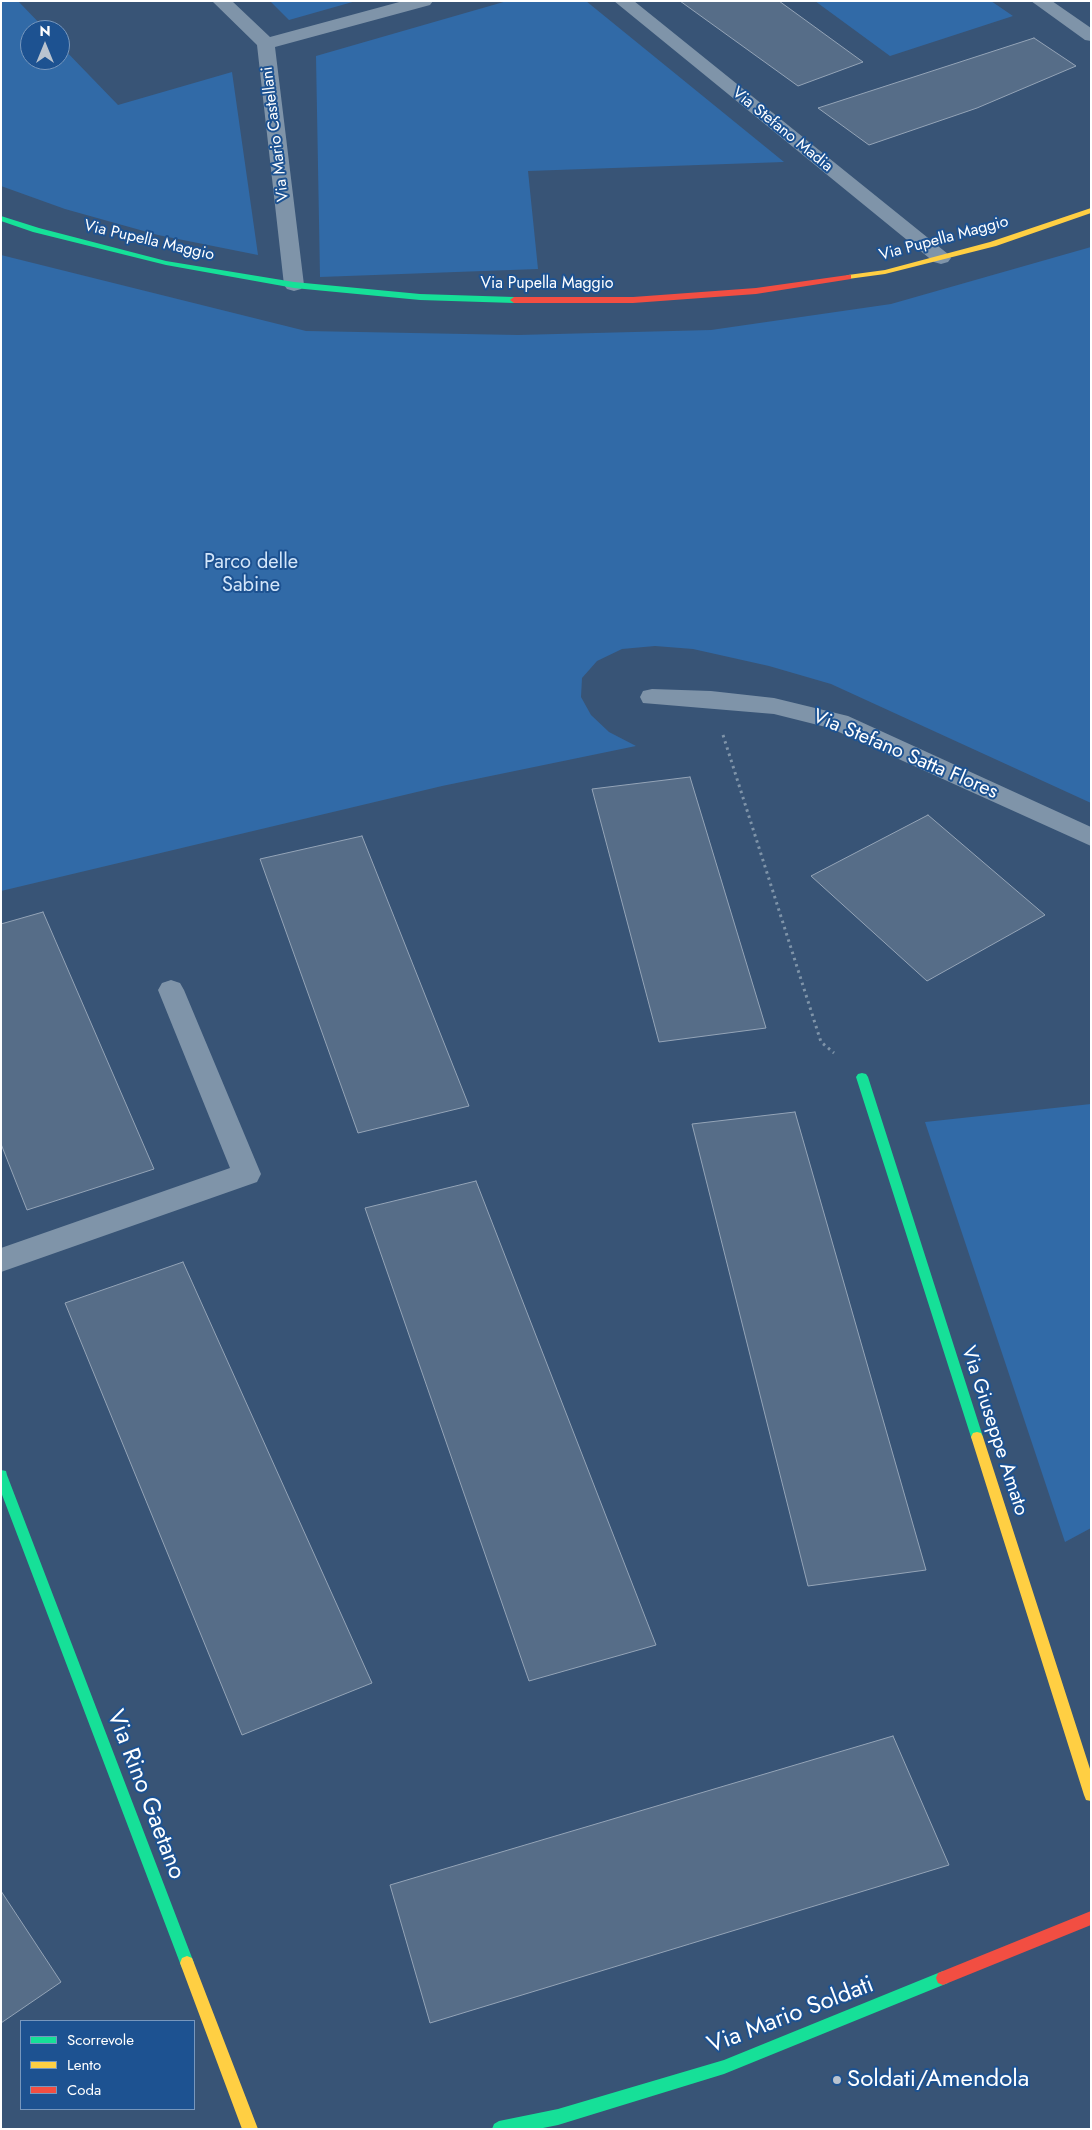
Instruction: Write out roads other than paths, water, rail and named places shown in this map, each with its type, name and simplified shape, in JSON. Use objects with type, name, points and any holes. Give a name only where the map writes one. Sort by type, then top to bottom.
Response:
[{"type":"street","name":"Via Mario Castellani","points":[[221,1],[266,44],[294,285]]},
{"type":"street","points":[[266,44],[424,1]]},
{"type":"street","name":"Via Stefano Madia","points":[[623,1],[941,258]]},
{"type":"street","points":[[1040,1],[1091,36]]},
{"type":"street","name":"Via Pupella Maggio","points":[[1,218],[36,230],[166,263],[294,285],[358,293],[490,301],[633,300],[692,297],[806,285],[885,272],[1040,229],[1091,210]]},
{"type":"street","name":"Via Stefano Satta Flores","points":[[652,697],[711,699],[808,712],[839,722],[1091,838]]},
{"type":"street","points":[[1,1260],[247,1174],[171,990]]},
{"type":"street","name":"Via Giuseppe Amato","points":[[862,1077],[1091,1795]]},
{"type":"street","name":"Via Rino Gaetano","points":[[1,1475],[250,2129]]},
{"type":"street","name":"Via Mario Soldati","points":[[499,2129],[558,2117],[724,2067],[1091,1918]]},
{"type":"place","name":"Soldati/Amendola","points":[[837,2080]]},
{"type":"park label","name":"Parco delle Sabine","points":[[251,574]]}]
